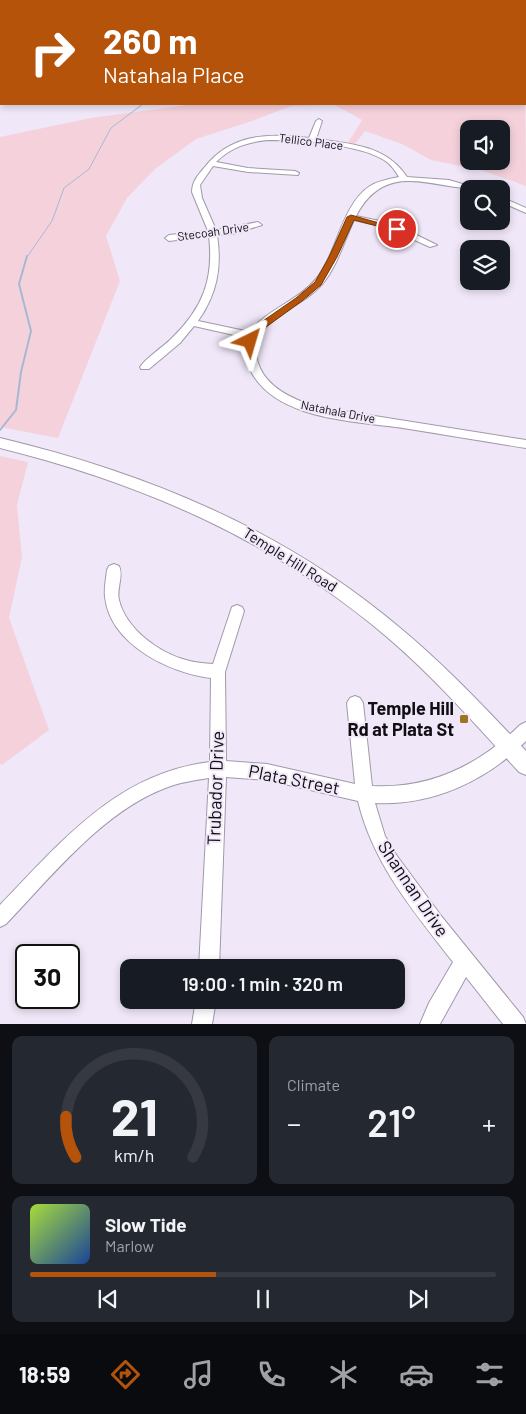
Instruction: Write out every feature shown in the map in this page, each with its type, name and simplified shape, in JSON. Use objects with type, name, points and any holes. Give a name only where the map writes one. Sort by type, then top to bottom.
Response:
[{"type":"main road","name":"Temple Hill Road","points":[[0,443],[66,458],[121,476],[172,496],[246,531],[318,575],[392,631],[425,660],[526,765]]},
{"type":"street","points":[[312,141],[320,121]]},
{"type":"street","name":"Tellico Place","points":[[145,367],[163,353],[193,323],[206,301],[215,275],[217,259],[213,234],[196,188],[200,178],[224,150],[249,140],[282,137],[312,141],[374,153],[393,164],[404,179]]},
{"type":"street","points":[[212,164],[248,170],[295,173]]},
{"type":"street","points":[[193,323],[253,336],[263,325],[299,300],[318,283],[333,257],[351,217],[368,191],[386,183],[404,179],[442,180],[460,185]]},
{"type":"street","points":[[510,203],[526,211]]},
{"type":"street","points":[[351,217],[391,226],[433,245]]},
{"type":"street","name":"Stecoah Drive","points":[[169,238],[241,230],[258,225]]},
{"type":"street","name":"Natahala Drive","points":[[253,336],[250,341],[252,362],[259,378],[274,392],[298,405],[351,416],[526,444]]},
{"type":"street","points":[[114,570],[112,599],[117,612],[130,633],[154,652],[180,666],[218,672]]},
{"type":"street","name":"Trubador Drive","points":[[209,959],[218,768],[218,672],[237,611]]},
{"type":"street","name":"Shannan Drive","points":[[355,703],[364,794],[376,837],[388,857],[464,962],[516,1024]]},
{"type":"street","name":"Plata Street","points":[[0,918],[88,828],[114,808],[166,779],[218,768],[254,770],[364,794],[413,793],[442,786],[472,773],[510,748],[526,730]]},
{"type":"street","points":[[430,1024],[464,962]]},
{"type":"street","points":[[202,1024],[204,1009]]},
{"type":"shaded area","points":[[188,105],[335,105],[291,106],[196,139],[155,169],[127,198],[106,236],[120,281],[58,438],[0,427],[0,137],[91,118]]},
{"type":"shaded area","points":[[335,105],[525,105],[526,186],[481,170],[510,170],[510,120],[460,120],[460,166],[431,160],[402,144],[365,131],[355,144],[348,143],[362,120]]},
{"type":"shaded area","points":[[0,456],[28,462],[17,505],[22,557],[9,618],[49,730],[2,765],[0,764]]},
{"type":"waterway","points":[[27,257],[52,221],[64,188],[89,169],[111,128],[142,105]]},
{"type":"waterway","points":[[0,430],[16,410],[21,372],[31,331],[19,284],[27,256]]},
{"type":"place","name":"Temple Hill Rd at Plata St","points":[[464,719]]},
{"type":"route","points":[[250,341],[263,325],[299,300],[318,283],[333,257],[351,217],[397,229]]}]
